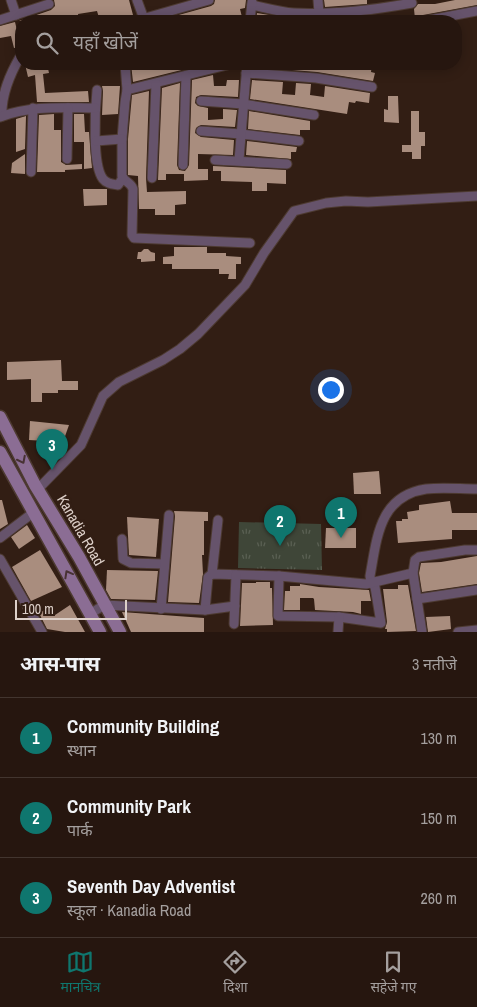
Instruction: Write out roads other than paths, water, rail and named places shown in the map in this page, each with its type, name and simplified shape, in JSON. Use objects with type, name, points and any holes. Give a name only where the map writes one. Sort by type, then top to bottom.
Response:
[{"type":"main road","name":"Kanadia Road","points":[[0,417],[38,489],[79,557],[120,632]]},
{"type":"main road","points":[[0,452],[100,632]]},
{"type":"street","points":[[11,0],[16,15],[49,4]]},
{"type":"street","points":[[137,0],[139,15]]},
{"type":"street","points":[[157,15],[209,0]]},
{"type":"street","points":[[318,0],[319,13]]},
{"type":"street","points":[[252,3],[292,12],[319,13],[374,10],[412,3]]},
{"type":"street","points":[[453,15],[477,10]]},
{"type":"street","points":[[0,20],[15,15]]},
{"type":"street","points":[[15,67],[4,90],[1,116],[16,110],[33,108],[95,108]]},
{"type":"street","points":[[96,90],[97,163],[103,179],[109,184],[118,185],[123,178],[122,139],[127,90],[125,70]]},
{"type":"street","points":[[127,90],[208,70]]},
{"type":"street","points":[[239,160],[246,70]]},
{"type":"street","points":[[246,74],[316,78],[372,87]]},
{"type":"street","points":[[183,165],[186,76]]},
{"type":"street","points":[[152,178],[156,84]]},
{"type":"street","points":[[201,100],[243,104],[314,115]]},
{"type":"street","points":[[31,172],[33,108]]},
{"type":"street","points":[[67,159],[68,108]]},
{"type":"street","points":[[201,131],[299,141]]},
{"type":"street","points":[[96,141],[122,139]]},
{"type":"street","points":[[215,160],[287,164]]},
{"type":"street","points":[[123,178],[131,183],[133,189],[132,235],[134,238],[250,243]]},
{"type":"street","points":[[38,489],[81,444],[103,396],[118,382],[163,360],[198,334],[245,285],[285,221],[294,211],[326,203],[346,201],[368,202],[477,196]]},
{"type":"street","points":[[279,576],[278,616],[339,617],[381,628],[375,587],[371,582],[370,576],[382,523],[388,510],[398,500],[411,493],[427,489],[477,489]]},
{"type":"street","points":[[0,538],[34,512]]},
{"type":"street","points":[[161,609],[168,515]]},
{"type":"street","points":[[205,610],[208,577],[212,574],[218,520]]},
{"type":"street","points":[[122,539],[124,559],[126,561],[131,563],[164,564]]},
{"type":"street","points":[[422,632],[413,572],[414,563],[419,557],[464,550],[477,550]]},
{"type":"street","points":[[0,559],[42,632]]},
{"type":"street","points":[[212,574],[279,576],[366,584],[413,572]]},
{"type":"street","points":[[234,624],[236,575]]},
{"type":"street","points":[[417,599],[477,590]]},
{"type":"street","points":[[90,614],[104,605],[205,610],[235,606]]},
{"type":"street","points":[[338,632],[339,617]]},
{"type":"street","points":[[458,632],[477,630]]},
{"type":"place","name":"Seventh Day Adventist","points":[[52,470]]},
{"type":"place","name":"Community Building","points":[[341,538]]},
{"type":"place","name":"Community Park","points":[[280,546]]}]
